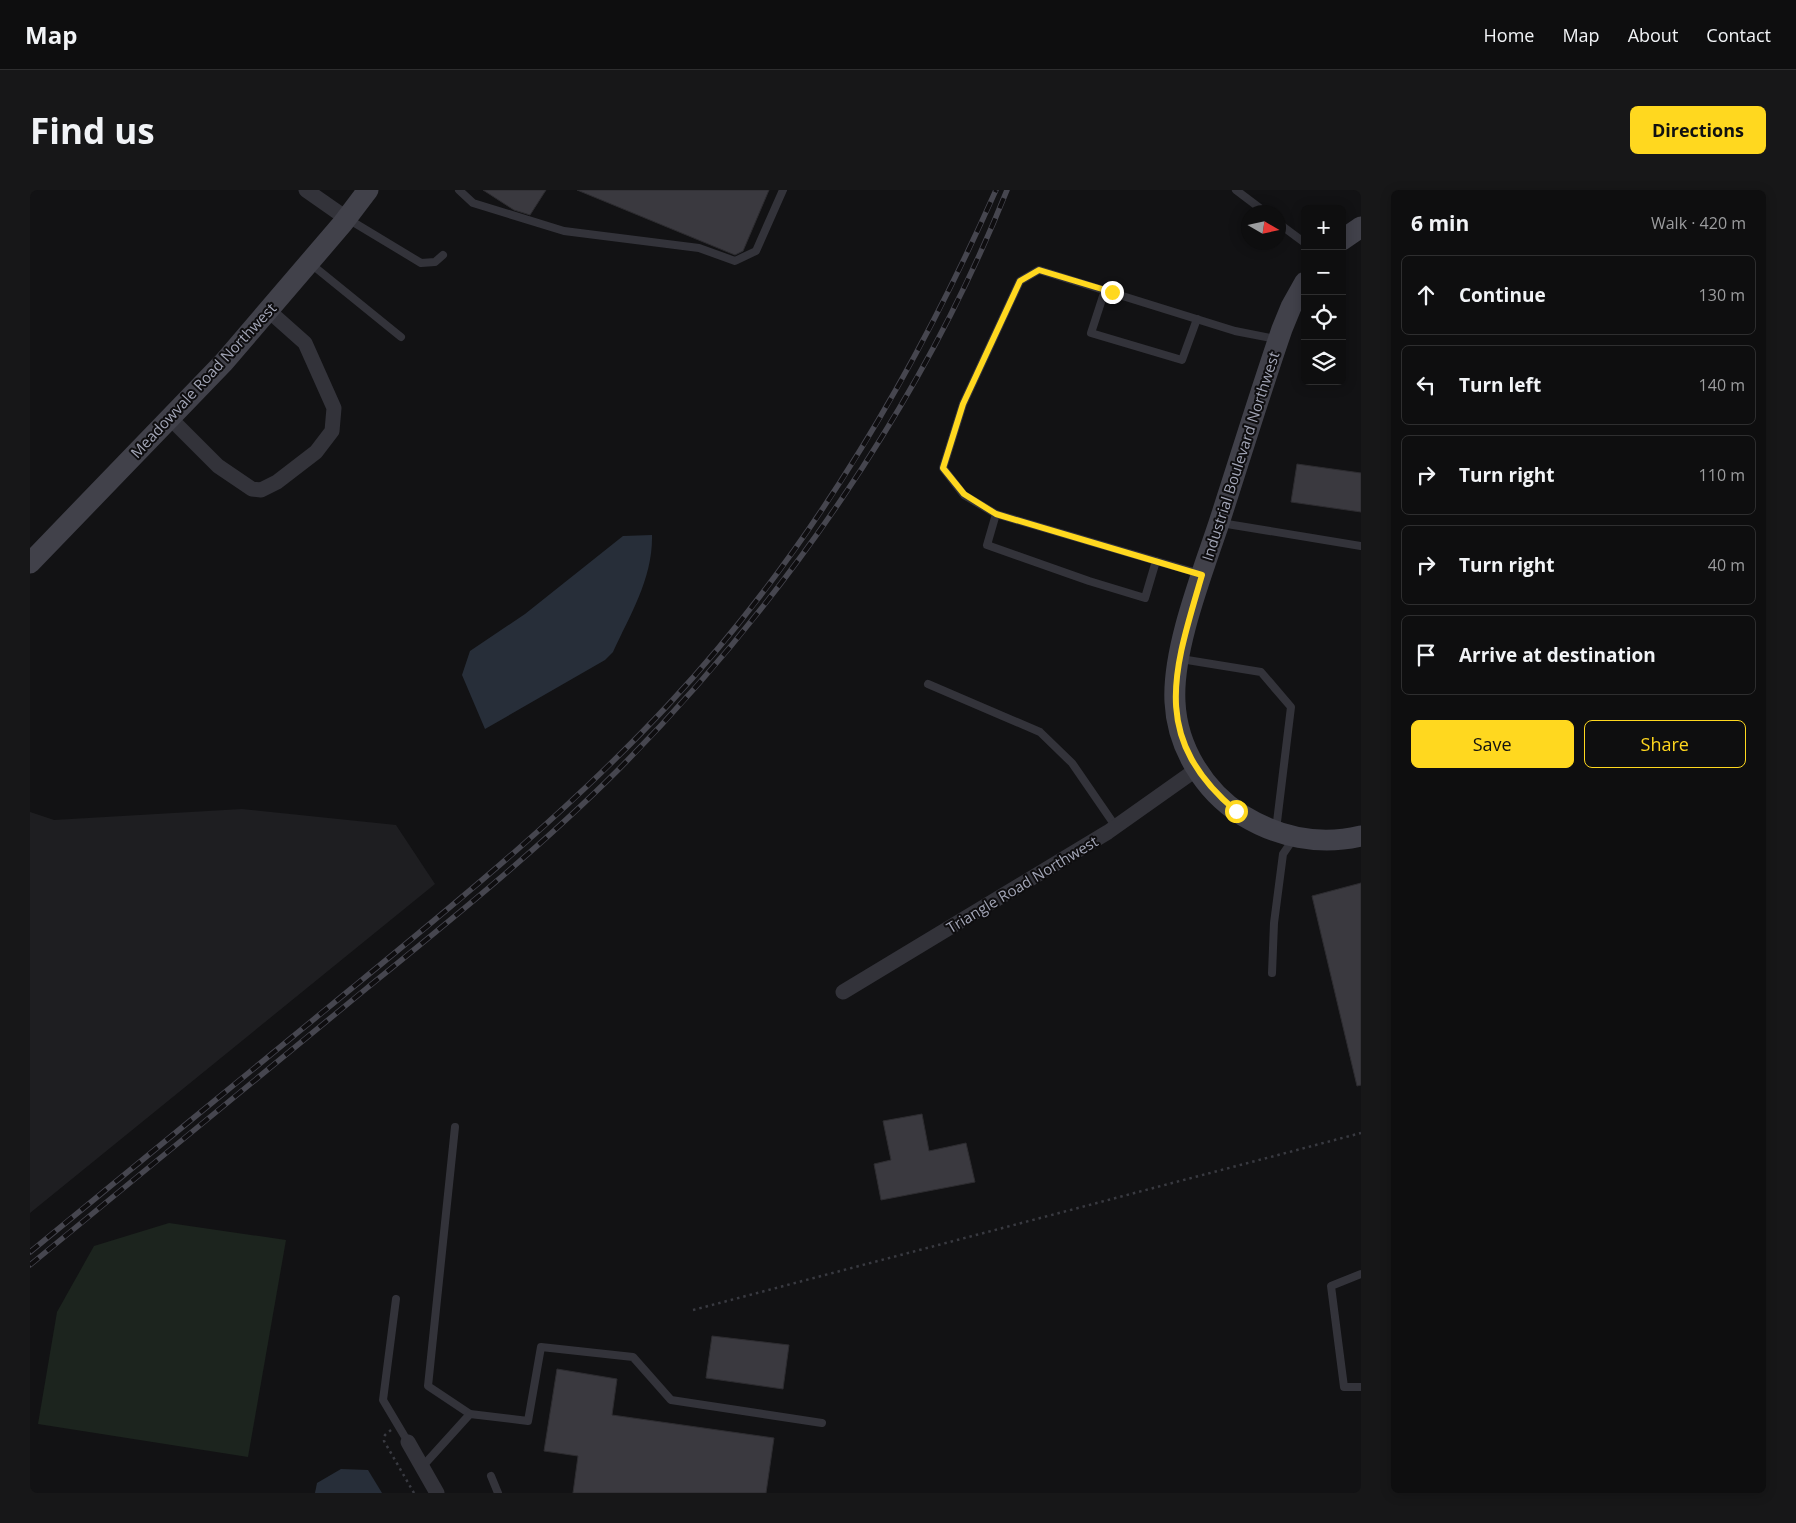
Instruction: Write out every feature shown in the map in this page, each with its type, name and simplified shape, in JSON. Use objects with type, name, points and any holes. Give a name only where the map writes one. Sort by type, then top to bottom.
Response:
[{"type":"street","points":[[306,190],[346,218]]},
{"type":"street","name":"Meadowvale Road Northwest","points":[[34,552],[224,362],[269,311],[368,190]]},
{"type":"street","points":[[1346,237],[1361,227]]},
{"type":"street","name":"Industrial Boulevard Northwest","points":[[1301,289],[1290,307],[1278,340],[1202,575],[1179,658],[1175,682],[1178,725],[1185,746],[1197,769],[1206,782],[1236,811],[1285,835],[1328,840],[1361,836]]},
{"type":"street","points":[[169,417],[218,466],[252,489],[261,490],[277,482],[316,452],[332,431],[334,408],[305,342],[269,311]]},
{"type":"street","name":"Triangle Road Northwest","points":[[843,992],[1116,827],[1197,769]]},
{"type":"street","points":[[408,1442],[437,1493]]},
{"type":"lane","points":[[459,190],[473,203],[564,231],[699,248],[736,261],[756,251],[783,190]]},
{"type":"lane","points":[[1236,190],[1256,205]]},
{"type":"lane","points":[[346,218],[421,263],[435,262],[443,255]]},
{"type":"lane","points":[[1286,229],[1301,240]]},
{"type":"lane","points":[[309,263],[401,337]]},
{"type":"lane","points":[[1202,575],[996,514],[964,494],[943,468],[963,404],[1020,281],[1039,270],[1235,331],[1278,340]]},
{"type":"lane","points":[[1105,290],[1091,333],[1182,360],[1197,319]]},
{"type":"lane","points":[[996,514],[987,545],[1145,598],[1156,561]]},
{"type":"lane","points":[[1219,523],[1361,546]]},
{"type":"lane","points":[[1179,658],[1261,672],[1291,707],[1285,835],[1274,923],[1272,973]]},
{"type":"lane","points":[[928,684],[1040,732],[1072,763],[1116,827]]},
{"type":"lane","points":[[456,1127],[428,1386],[470,1414],[528,1421],[540,1347],[633,1357],[671,1400],[822,1422]]},
{"type":"lane","points":[[1361,1274],[1331,1286],[1344,1387],[1361,1387]]},
{"type":"lane","points":[[396,1299],[383,1400],[408,1442]]},
{"type":"lane","points":[[422,1467],[470,1414]]},
{"type":"lane","points":[[491,1476],[498,1493]]},
{"type":"path","points":[[692,1310],[1361,1132]]},
{"type":"path","points":[[398,1425],[385,1435],[384,1441],[414,1493]]},
{"type":"shaded area","points":[[242,809],[396,825],[435,884],[30,1213],[30,812],[54,820]]},
{"type":"shaded area","points":[[169,1223],[286,1240],[248,1457],[38,1424],[57,1312],[94,1246]]},
{"type":"water","points":[[652,535],[649,566],[645,581],[613,652],[605,660],[485,729],[462,675],[470,651],[525,614],[623,536]]},
{"type":"water","points":[[341,1469],[368,1470],[382,1493],[315,1493],[317,1483]]},
{"type":"building","points":[[483,190],[546,190],[530,215],[514,210]]},
{"type":"building","points":[[577,190],[769,190],[743,251],[735,255]]},
{"type":"building","points":[[1297,464],[1361,473],[1361,512],[1291,502]]},
{"type":"building","points":[[1361,883],[1361,1085],[1357,1086],[1312,896]]},
{"type":"building","points":[[922,1114],[929,1151],[966,1143],[975,1182],[881,1200],[874,1164],[891,1160],[883,1121]]},
{"type":"building","points":[[712,1336],[789,1345],[783,1389],[706,1378]]},
{"type":"building","points":[[557,1369],[617,1379],[612,1415],[774,1438],[766,1493],[573,1493],[578,1456],[544,1451]]},
{"type":"railway","points":[[30,1252],[515,852],[593,780],[668,705],[767,588],[853,461],[893,396],[929,328],[964,260],[996,190]]},
{"type":"railway","points":[[30,1265],[496,882],[588,799],[678,707],[736,640],[790,571],[842,499],[890,424],[933,348],[973,270],[1007,190]]},
{"type":"route","points":[[1112,292],[1039,270],[1020,281],[963,404],[943,468],[964,494],[996,514],[1202,575],[1179,658],[1175,682],[1175,704],[1178,725],[1185,746],[1197,769],[1220,798],[1236,811]]}]
